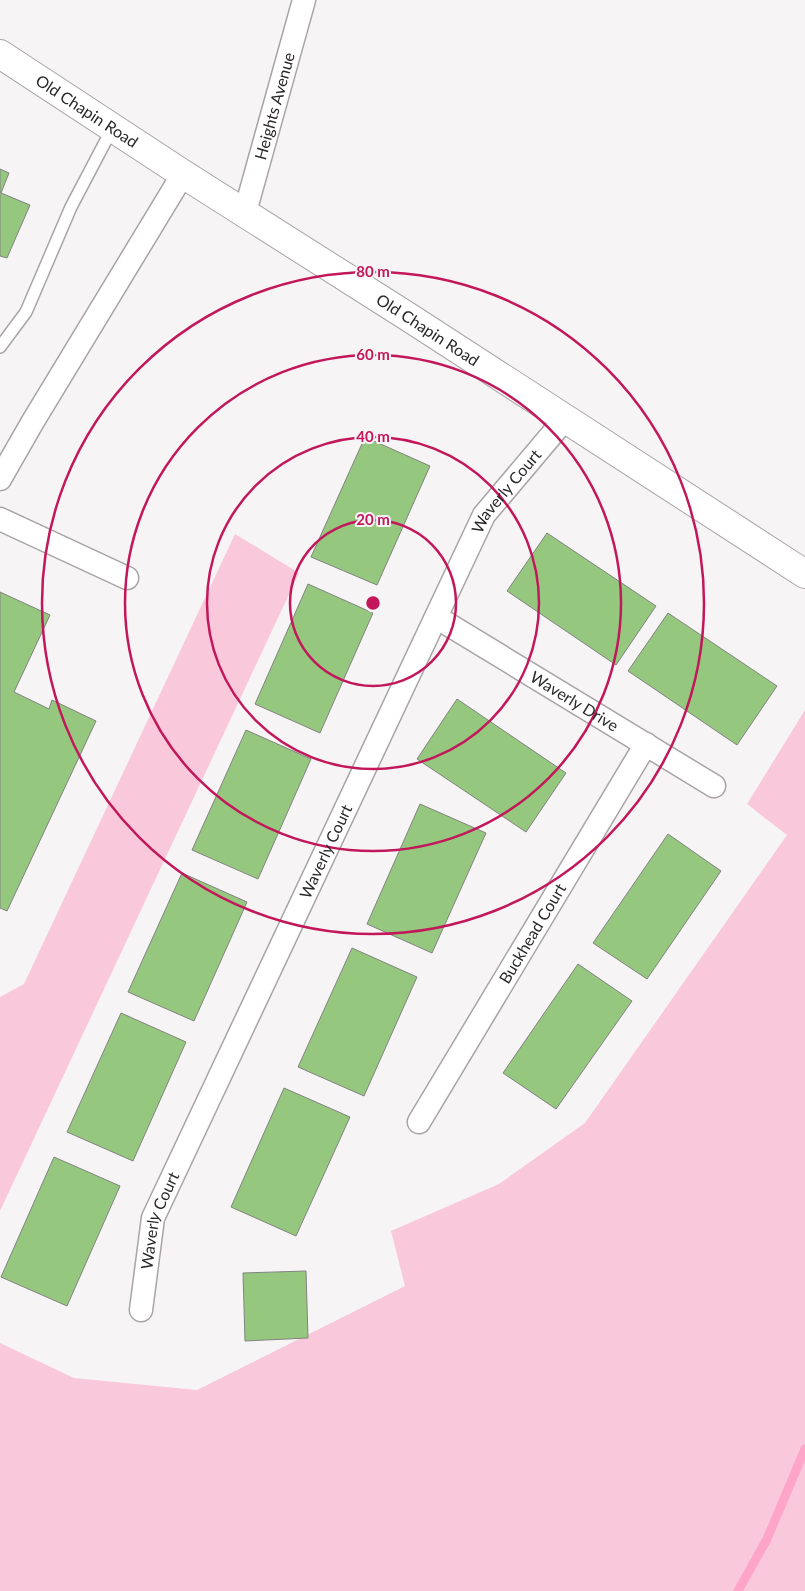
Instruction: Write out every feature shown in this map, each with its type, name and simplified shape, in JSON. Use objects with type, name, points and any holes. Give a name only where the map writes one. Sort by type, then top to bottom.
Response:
[{"type":"street","name":"Heights Avenue","points":[[245,212],[304,0]]},
{"type":"street","name":"Old Chapin Road","points":[[0,54],[183,174],[245,212],[805,574]]},
{"type":"street","points":[[0,479],[183,174]]},
{"type":"street","name":"Waverly Court","points":[[141,1310],[153,1218],[484,515],[565,419]]},
{"type":"street","points":[[0,519],[127,578]]},
{"type":"street","name":"Waverly Drive","points":[[436,617],[714,786]]},
{"type":"street","name":"Buckhead Court","points":[[419,1122],[646,744]]},
{"type":"lane","points":[[0,347],[26,312],[71,207],[113,127]]},
{"type":"shaded area","points":[[235,534],[299,573],[0,1211],[0,997],[24,984]]},
{"type":"shaded area","points":[[805,710],[805,1591],[0,1591],[0,1343],[74,1378],[197,1390],[405,1286],[391,1231],[499,1184],[585,1123],[787,835],[747,804]]},
{"type":"building","points":[[0,169],[9,173],[1,193],[30,205],[7,258],[0,256]]},
{"type":"building","points":[[365,437],[430,466],[377,585],[311,557]]},
{"type":"building","points":[[547,533],[656,606],[616,665],[507,591]]},
{"type":"building","points":[[308,584],[373,613],[320,733],[255,704]]},
{"type":"building","points":[[0,592],[50,615],[14,692],[49,709],[52,700],[96,721],[7,911],[0,908]]},
{"type":"building","points":[[668,613],[777,686],[737,745],[628,671]]},
{"type":"building","points":[[457,699],[566,773],[526,832],[417,759]]},
{"type":"building","points":[[246,730],[311,759],[258,879],[192,850]]},
{"type":"building","points":[[420,804],[486,833],[432,953],[367,924]]},
{"type":"building","points":[[668,834],[721,871],[647,979],[593,943]]},
{"type":"building","points":[[182,873],[247,902],[194,1021],[128,992]]},
{"type":"building","points":[[352,948],[417,977],[364,1096],[298,1067]]},
{"type":"building","points":[[578,964],[632,1001],[556,1109],[503,1073]]},
{"type":"building","points":[[121,1013],[186,1042],[133,1161],[67,1132]]},
{"type":"building","points":[[284,1088],[350,1117],[296,1236],[231,1207]]},
{"type":"building","points":[[54,1157],[120,1186],[67,1306],[1,1277]]},
{"type":"building","points":[[306,1271],[308,1338],[245,1341],[243,1273]]},
{"type":"waterway","points":[[738,1591],[767,1539],[805,1449]]}]
